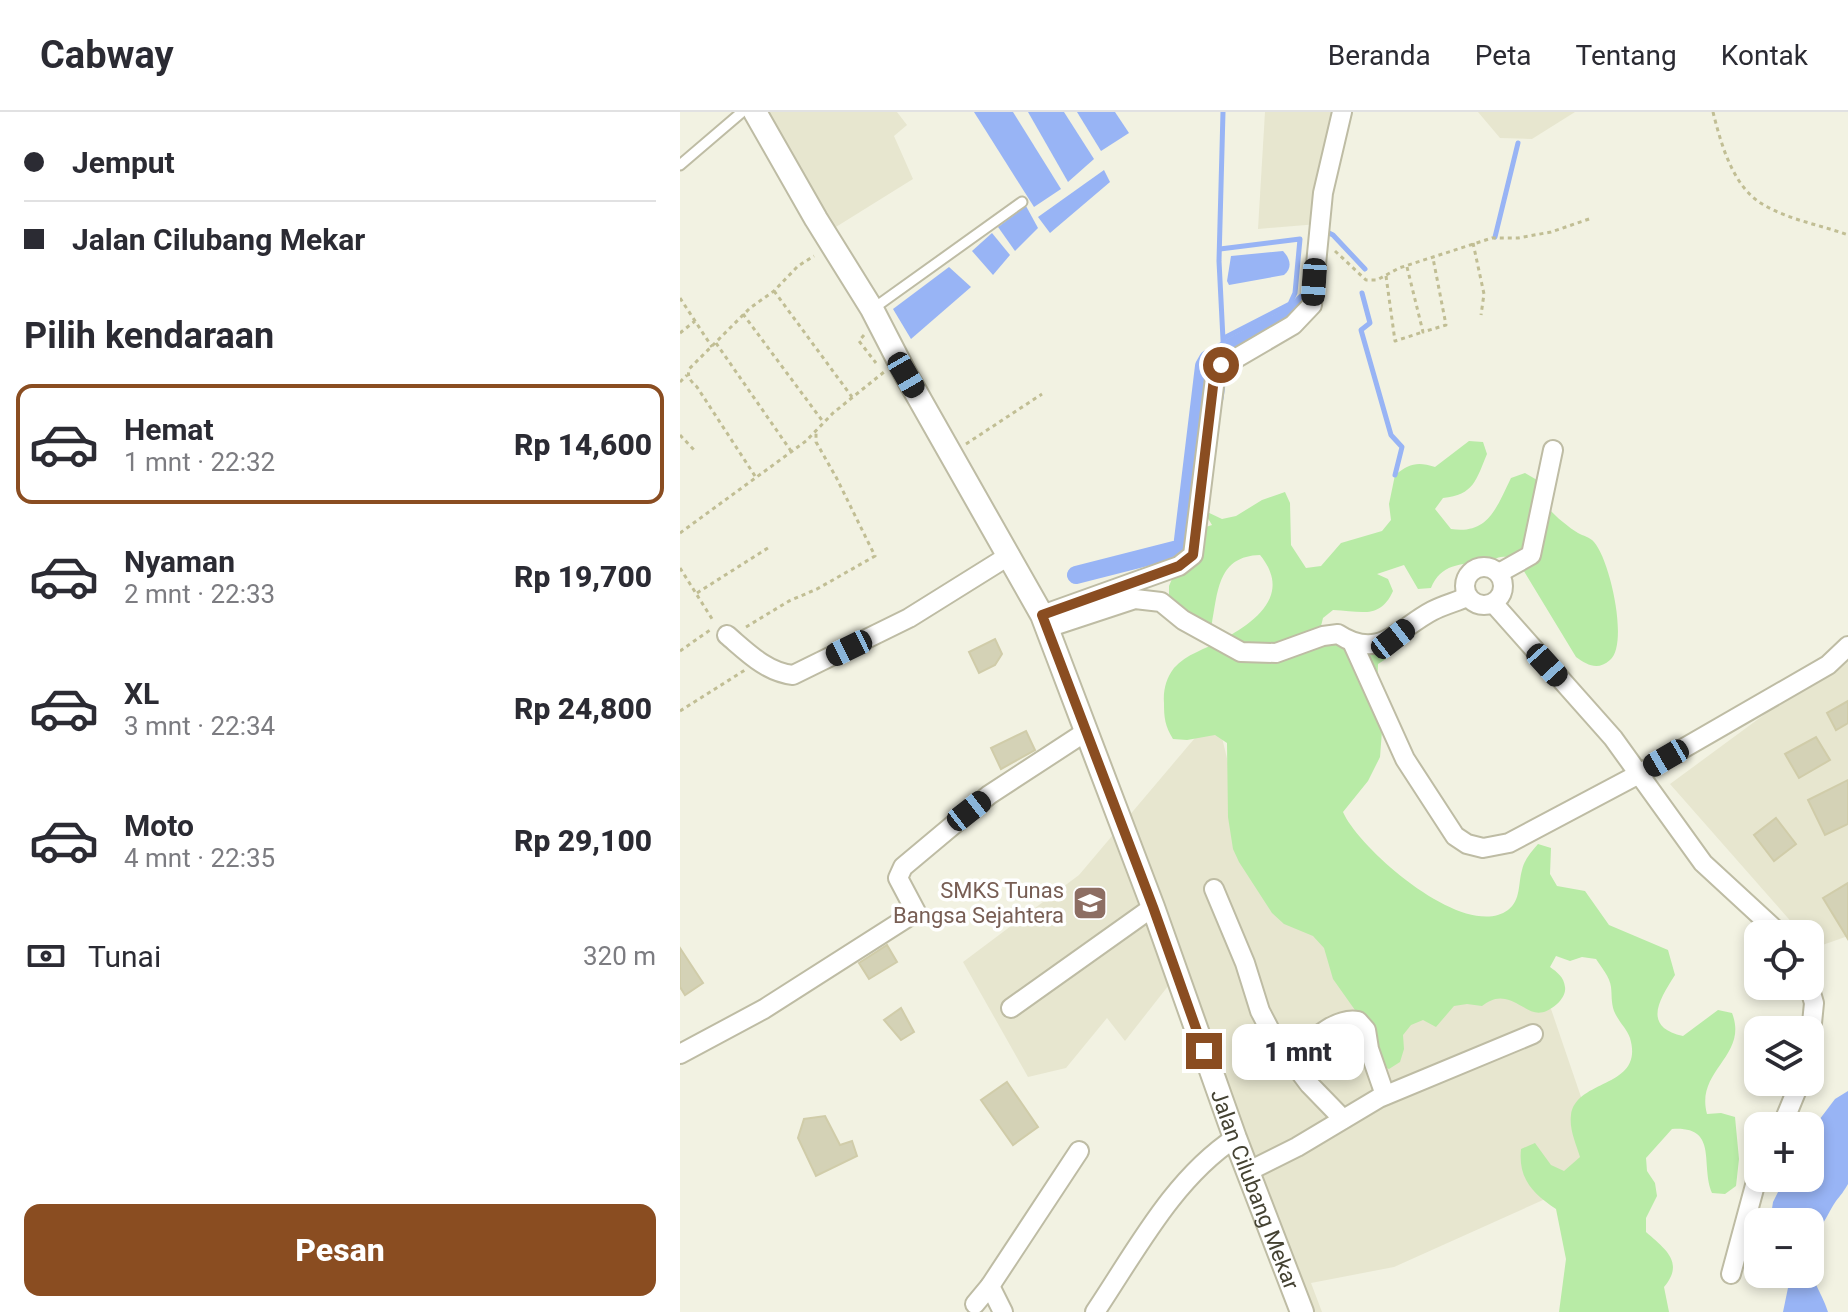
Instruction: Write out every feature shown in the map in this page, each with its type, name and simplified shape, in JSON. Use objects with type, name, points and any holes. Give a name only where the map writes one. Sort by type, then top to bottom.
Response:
[{"type":"street","name":"Jalan Cilubang Mekar","points":[[755,112],[1010,555],[1044,621],[1302,1312]]},
{"type":"street","points":[[1044,621],[1179,566],[1193,555],[1214,378],[1221,365],[1297,321],[1312,305],[1323,193],[1342,112]]},
{"type":"street","points":[[1499,573],[1531,555],[1553,450]]},
{"type":"street","points":[[727,635],[758,662],[779,674],[793,675],[909,618],[1010,555]]},
{"type":"street","points":[[1486,566],[1499,573],[1504,584],[1502,596],[1494,604],[1479,606],[1467,597],[1464,583],[1472,570],[1486,566]]},
{"type":"street","points":[[1353,644],[1393,639],[1432,611],[1467,597]]},
{"type":"street","points":[[1044,621],[1135,599],[1161,602],[1183,620],[1241,652],[1276,653],[1323,636],[1338,634],[1353,644],[1405,759],[1455,836],[1467,844],[1483,848],[1509,843],[1639,774],[1828,665],[1848,646]]},
{"type":"street","points":[[1494,604],[1613,738],[1703,863],[1765,920]]},
{"type":"street","points":[[680,1054],[764,1009],[916,912],[898,878],[903,867],[989,795],[1087,731]]},
{"type":"street","points":[[1214,889],[1245,963],[1260,1011],[1289,1060],[1343,1119]]},
{"type":"street","points":[[1011,1008],[1153,907]]},
{"type":"street","points":[[1289,1060],[1336,1025],[1346,1020],[1358,1021],[1366,1030],[1369,1049],[1385,1095]]},
{"type":"street","points":[[1249,1171],[1297,1147],[1385,1095],[1533,1034]]},
{"type":"street","points":[[1095,1312],[1170,1200],[1217,1149],[1235,1138]]},
{"type":"street","points":[[975,1304],[1079,1151]]},
{"type":"street","points":[[1731,1274],[1753,1192]]},
{"type":"street","points":[[990,1286],[1003,1312]]},
{"type":"lane","points":[[680,165],[742,112]]},
{"type":"lane","points":[[868,311],[1022,202]]},
{"type":"path","points":[[1713,112],[1728,159],[1748,192],[1763,205],[1848,235]]},
{"type":"path","points":[[1332,247],[1366,280],[1386,276],[1432,256],[1498,236],[1509,239],[1551,232],[1592,218]]},
{"type":"path","points":[[1473,243],[1484,294],[1481,315]]},
{"type":"path","points":[[680,382],[743,314],[774,291],[787,275],[820,254]]},
{"type":"path","points":[[1386,276],[1395,341],[1446,325],[1432,256]]},
{"type":"path","points":[[1407,267],[1423,332]]},
{"type":"path","points":[[774,291],[852,397]]},
{"type":"path","points":[[680,300],[791,451]]},
{"type":"path","points":[[680,533],[791,451],[884,372],[859,341],[869,331],[868,311]]},
{"type":"path","points":[[743,314],[824,423]]},
{"type":"path","points":[[680,333],[695,321]]},
{"type":"path","points":[[687,375],[755,476]]},
{"type":"path","points":[[952,453],[1042,394]]},
{"type":"path","points":[[727,635],[738,632],[875,556],[816,442],[816,431]]},
{"type":"path","points":[[680,435],[695,451]]},
{"type":"path","points":[[697,593],[771,546]]},
{"type":"path","points":[[680,568],[716,625],[680,651]]},
{"type":"path","points":[[680,711],[758,662]]},
{"type":"shaded area","points":[[742,112],[897,112],[907,125],[894,136],[913,179],[815,240]]},
{"type":"shaded area","points":[[1265,112],[1345,112],[1318,224],[1258,229]]},
{"type":"shaded area","points":[[1478,112],[1575,112],[1532,139],[1500,138]]},
{"type":"shaded area","points":[[1848,653],[1848,936],[1824,944],[1824,920],[1790,920],[1670,784]]},
{"type":"shaded area","points":[[1216,713],[1251,857],[1551,1009],[1608,1176],[1543,1200],[1394,1267],[1311,1283],[1322,1312],[1297,1312],[1172,981],[1125,1041],[1107,1018],[1066,1068],[1028,1077],[963,962],[1079,875]]},
{"type":"green space","points":[[1469,441],[1483,442],[1487,454],[1476,479],[1468,490],[1443,498],[1435,509],[1451,529],[1474,528],[1496,508],[1511,478],[1525,473],[1537,480],[1544,501],[1555,516],[1592,540],[1600,552],[1611,583],[1618,620],[1615,651],[1610,660],[1597,666],[1576,657],[1522,568],[1507,557],[1452,567],[1440,574],[1431,588],[1418,589],[1404,565],[1377,574],[1388,579],[1393,591],[1382,606],[1369,612],[1333,610],[1323,618],[1320,630],[1392,643],[1389,657],[1378,664],[1377,691],[1382,731],[1380,757],[1368,781],[1343,812],[1369,847],[1391,868],[1441,903],[1466,913],[1489,916],[1508,910],[1517,897],[1528,856],[1538,844],[1551,848],[1550,874],[1557,886],[1585,891],[1609,925],[1668,950],[1675,975],[1660,1003],[1658,1019],[1662,1026],[1683,1036],[1718,1010],[1732,1013],[1734,1041],[1708,1086],[1705,1099],[1707,1114],[1721,1113],[1735,1117],[1739,1159],[1736,1186],[1725,1194],[1712,1193],[1702,1140],[1687,1130],[1672,1129],[1646,1158],[1647,1171],[1655,1183],[1657,1196],[1646,1218],[1646,1232],[1666,1250],[1673,1263],[1670,1278],[1664,1287],[1669,1312],[1559,1312],[1566,1259],[1556,1209],[1528,1184],[1522,1168],[1521,1149],[1535,1143],[1551,1165],[1564,1171],[1580,1157],[1571,1126],[1576,1103],[1628,1066],[1632,1054],[1630,1038],[1614,1011],[1610,983],[1596,959],[1582,957],[1570,961],[1556,956],[1550,967],[1562,978],[1565,991],[1559,1002],[1549,1010],[1536,1013],[1502,999],[1482,1006],[1454,1006],[1436,1027],[1423,1020],[1411,1025],[1403,1035],[1404,1049],[1400,1062],[1389,1069],[1375,1063],[1362,1020],[1333,979],[1324,948],[1313,936],[1284,924],[1272,913],[1239,862],[1233,849],[1228,817],[1227,743],[1215,735],[1173,739],[1166,722],[1165,689],[1174,668],[1190,655],[1247,624],[1266,605],[1271,594],[1269,569],[1260,555],[1246,557],[1228,569],[1222,577],[1212,623],[1201,630],[1169,601],[1169,586],[1175,572],[1174,550],[1182,548],[1190,532],[1212,525],[1203,510],[1222,519],[1236,516],[1262,500],[1285,492],[1290,503],[1291,545],[1306,568],[1321,566],[1341,543],[1382,531],[1391,520],[1389,504],[1395,475],[1414,465],[1435,467]]},
{"type":"water","points":[[974,112],[1013,112],[1061,189],[1034,207]]},
{"type":"water","points":[[1028,112],[1064,112],[1094,159],[1068,182]]},
{"type":"water","points":[[1077,112],[1115,112],[1129,133],[1101,151]]},
{"type":"water","points":[[1104,170],[1110,182],[1050,233],[1038,217]]},
{"type":"water","points":[[1026,206],[1038,228],[1015,251],[998,227]]},
{"type":"water","points":[[992,233],[1010,255],[993,275],[972,251]]},
{"type":"water","points":[[1283,251],[1290,263],[1284,275],[1229,285],[1231,256]]},
{"type":"water","points":[[949,267],[971,287],[911,339],[893,309]]},
{"type":"water","points":[[1848,1091],[1848,1184],[1824,1222],[1824,1208],[1772,1208],[1778,1192],[1824,1192],[1824,1114],[1835,1099]]},
{"type":"water","points":[[1788,1288],[1818,1288],[1828,1312],[1783,1312]]},
{"type":"building","points":[[995,639],[1002,654],[995,665],[979,673],[969,652]]},
{"type":"building","points":[[1848,701],[1848,723],[1836,730],[1827,713]]},
{"type":"building","points":[[1026,731],[1035,750],[1001,769],[991,748]]},
{"type":"building","points":[[1816,737],[1830,760],[1799,778],[1785,754]]},
{"type":"building","points":[[1848,780],[1848,824],[1825,835],[1808,800]]},
{"type":"building","points":[[1776,818],[1796,844],[1774,861],[1754,835]]},
{"type":"building","points":[[1848,883],[1848,939],[1823,898]]},
{"type":"building","points":[[887,945],[897,962],[869,979],[859,963]]},
{"type":"building","points":[[680,948],[703,983],[685,995],[680,987]]},
{"type":"building","points":[[901,1008],[914,1032],[901,1040],[884,1020]]},
{"type":"building","points":[[1007,1082],[1038,1127],[1013,1145],[981,1100]]},
{"type":"building","points":[[825,1116],[840,1145],[852,1141],[857,1156],[816,1176],[798,1138],[804,1119]]},
{"type":"waterway","points":[[1223,112],[1219,261],[1224,359]]},
{"type":"waterway","points":[[1495,237],[1518,143]]},
{"type":"waterway","points":[[1322,235],[1327,232],[1333,235],[1365,269]]},
{"type":"waterway","points":[[1220,249],[1300,239],[1295,293],[1290,304],[1224,338]]},
{"type":"waterway","points":[[1362,293],[1370,323],[1361,330],[1391,435],[1402,447],[1395,475]]},
{"type":"waterway","points":[[1076,575],[1182,548],[1204,366],[1208,359],[1294,314],[1304,302]]},
{"type":"waterway","points":[[1221,399],[1224,377]]},
{"type":"place","name":"SMKS Tunas Bangsa Sejahtera","points":[[1090,903]]},
{"type":"route","points":[[1204,1051],[1042,615],[1179,566],[1193,555],[1214,378],[1221,365]]}]
